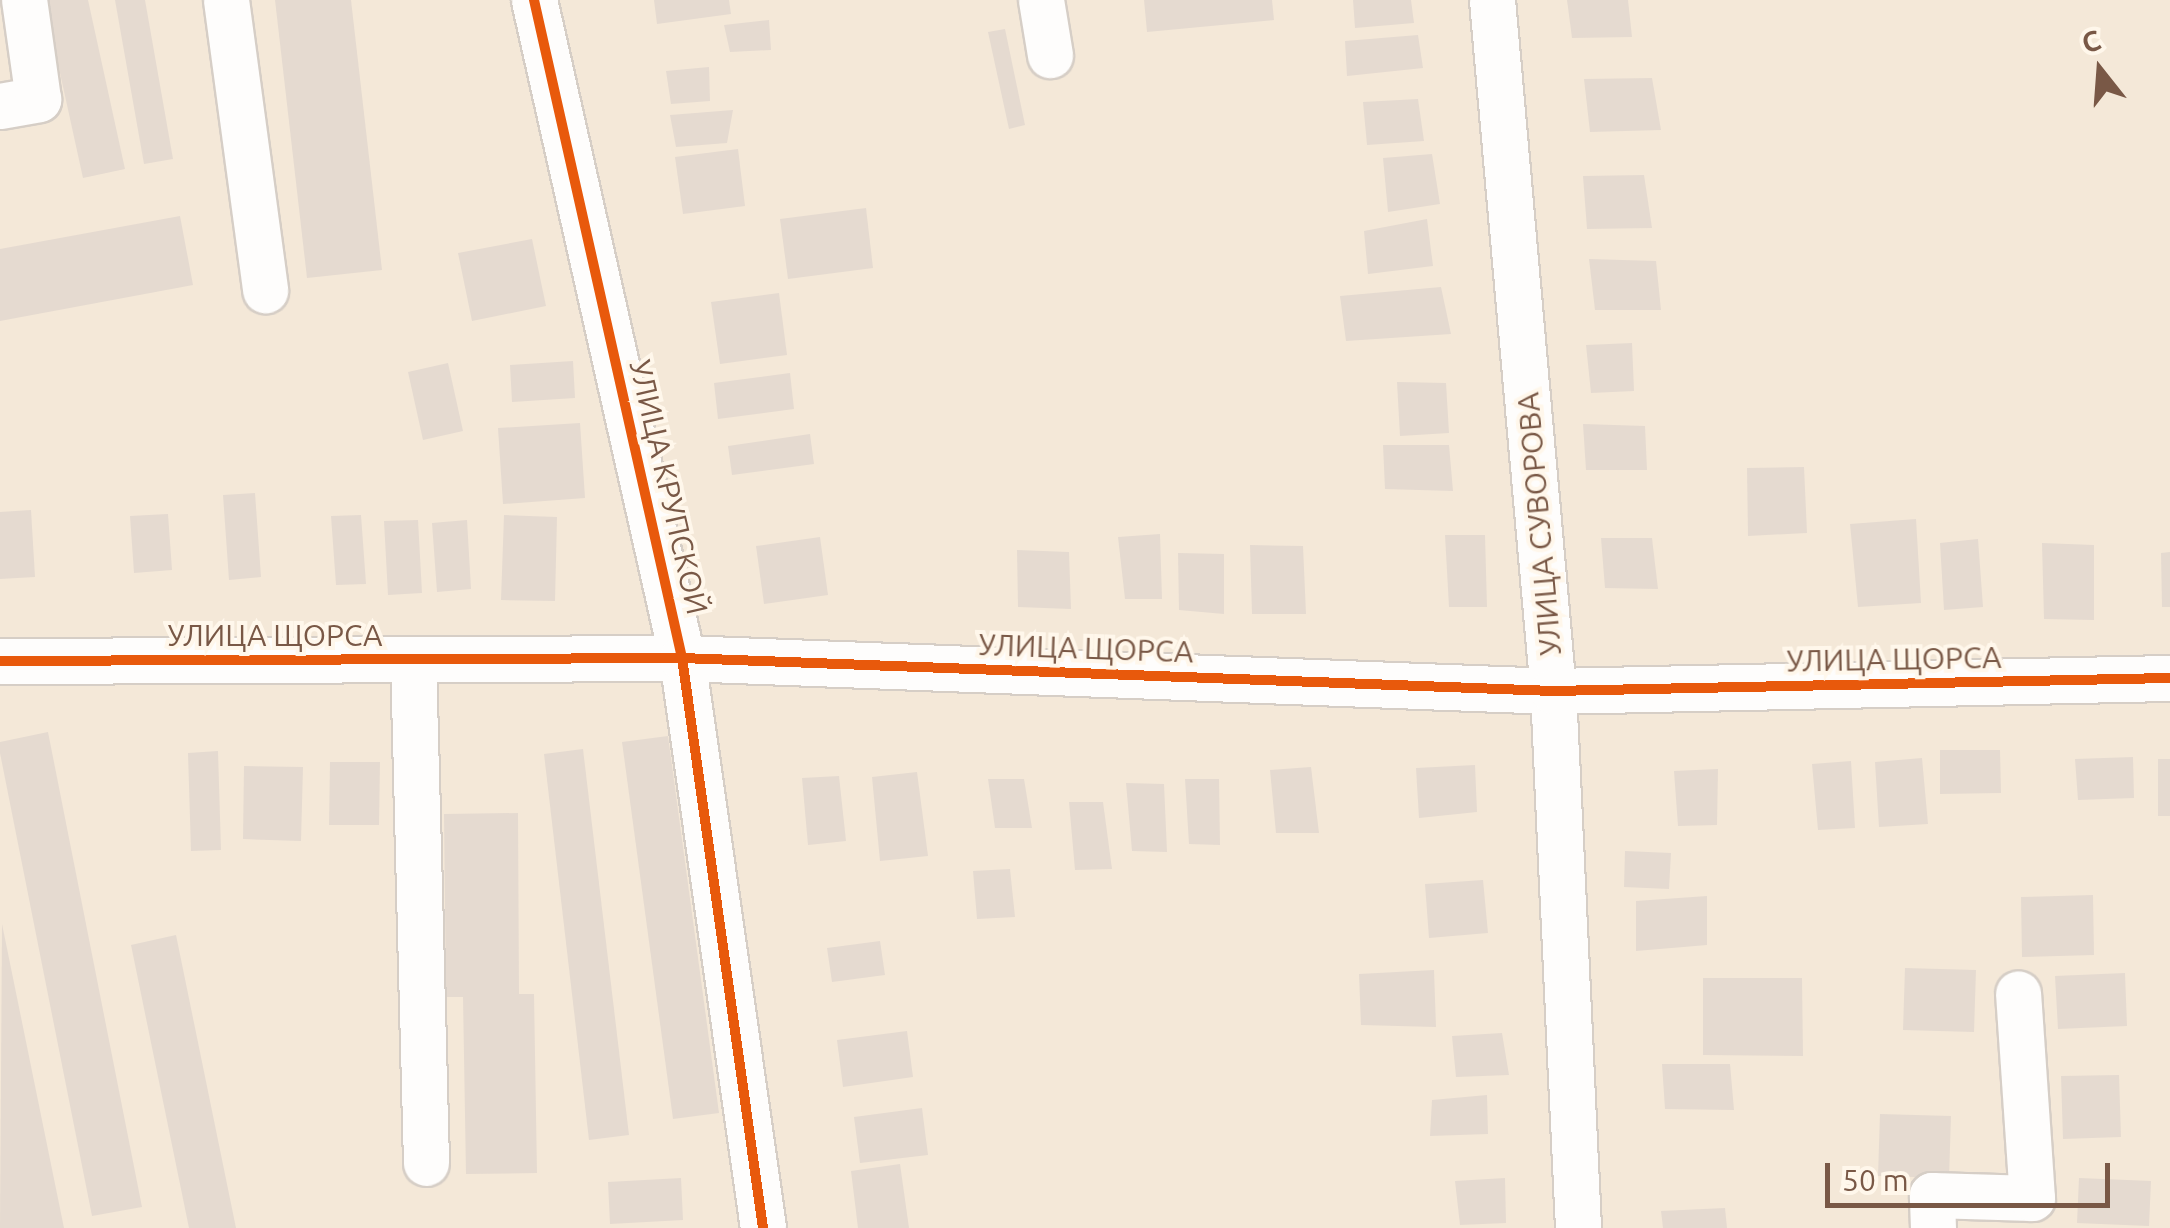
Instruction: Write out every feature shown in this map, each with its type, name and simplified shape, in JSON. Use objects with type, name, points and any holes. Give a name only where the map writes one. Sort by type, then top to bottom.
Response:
[{"type":"street","points":[[0,106],[38,99],[24,0]]},
{"type":"street","points":[[226,0],[265,290]]},
{"type":"street","name":"УЛИЦА КРУПСКОЙ","points":[[534,0],[682,658],[762,1228]]},
{"type":"street","points":[[1041,0],[1050,55]]},
{"type":"street","name":"УЛИЦА СУВОРОВА","points":[[1492,0],[1553,691],[1578,1228]]},
{"type":"street","name":"УЛИЦА ЩОРСА","points":[[0,661],[682,658],[1553,691],[2170,678]]},
{"type":"street","points":[[413,659],[426,1163]]},
{"type":"street","points":[[1932,1228],[1932,1195],[2032,1198],[2018,993]]},
{"type":"shaded area","points":[[0,0],[2170,0],[2170,1228],[0,1228]]},
{"type":"building","points":[[44,0],[88,0],[125,169],[83,178]]},
{"type":"building","points":[[115,0],[145,0],[173,159],[144,164]]},
{"type":"building","points":[[275,0],[351,0],[382,270],[307,278]]},
{"type":"building","points":[[654,0],[729,0],[731,14],[657,24]]},
{"type":"building","points":[[1144,0],[1272,0],[1274,20],[1147,32]]},
{"type":"building","points":[[1353,0],[1411,0],[1414,23],[1355,28]]},
{"type":"building","points":[[1567,0],[1628,0],[1632,37],[1572,38]]},
{"type":"building","points":[[769,20],[771,50],[730,52],[724,25]]},
{"type":"building","points":[[1005,29],[1025,125],[1009,129],[988,32]]},
{"type":"building","points":[[1418,35],[1423,68],[1347,76],[1345,41]]},
{"type":"building","points":[[709,67],[710,101],[671,104],[666,71]]},
{"type":"building","points":[[1652,78],[1661,130],[1590,132],[1584,79]]},
{"type":"building","points":[[1418,99],[1424,141],[1367,145],[1363,102]]},
{"type":"building","points":[[733,110],[727,143],[676,147],[670,115]]},
{"type":"building","points":[[738,149],[745,206],[683,214],[675,157]]},
{"type":"building","points":[[1432,154],[1440,204],[1388,212],[1383,158]]},
{"type":"building","points":[[1644,175],[1652,228],[1587,229],[1583,176]]},
{"type":"building","points":[[866,208],[873,268],[788,279],[780,219]]},
{"type":"building","points":[[180,216],[193,285],[0,321],[0,249]]},
{"type":"building","points":[[1427,219],[1433,266],[1368,274],[1364,231]]},
{"type":"building","points":[[532,239],[546,306],[472,321],[458,253]]},
{"type":"building","points":[[1589,259],[1656,261],[1661,310],[1595,310]]},
{"type":"building","points":[[1441,287],[1451,334],[1346,341],[1340,296]]},
{"type":"building","points":[[779,293],[787,355],[720,364],[711,302]]},
{"type":"building","points":[[1632,343],[1634,391],[1591,393],[1586,345]]},
{"type":"building","points":[[573,361],[575,398],[512,402],[510,365]]},
{"type":"building","points":[[448,363],[463,431],[423,440],[408,372]]},
{"type":"building","points":[[790,373],[794,409],[718,419],[714,383]]},
{"type":"building","points":[[1397,382],[1446,383],[1449,433],[1400,436]]},
{"type":"building","points":[[580,423],[585,498],[503,504],[498,428]]},
{"type":"building","points":[[1583,424],[1645,426],[1647,470],[1586,470]]},
{"type":"building","points":[[810,434],[814,464],[732,475],[728,446]]},
{"type":"building","points":[[1383,445],[1449,445],[1453,491],[1385,489]]},
{"type":"building","points":[[1804,467],[1807,533],[1748,536],[1747,468]]},
{"type":"building","points":[[255,493],[261,577],[229,580],[223,495]]},
{"type":"building","points":[[31,510],[35,577],[0,579],[0,512]]},
{"type":"building","points":[[168,514],[172,570],[134,573],[130,516]]},
{"type":"building","points":[[361,515],[366,584],[336,585],[331,516]]},
{"type":"building","points":[[504,515],[557,517],[555,601],[501,600]]},
{"type":"building","points":[[1916,519],[1921,603],[1858,607],[1850,524]]},
{"type":"building","points":[[418,520],[422,593],[388,595],[384,521]]},
{"type":"building","points":[[467,520],[471,589],[437,592],[432,523]]},
{"type":"building","points":[[1160,534],[1162,599],[1125,599],[1118,537]]},
{"type":"building","points":[[1445,535],[1485,535],[1487,607],[1449,607]]},
{"type":"building","points":[[820,537],[828,595],[764,604],[756,546]]},
{"type":"building","points":[[1601,538],[1652,538],[1658,589],[1605,588]]},
{"type":"building","points":[[1978,539],[1983,607],[1944,610],[1940,543]]},
{"type":"building","points":[[2042,543],[2094,545],[2094,620],[2044,619]]},
{"type":"building","points":[[1250,545],[1303,546],[1306,614],[1252,614]]},
{"type":"building","points":[[1017,550],[1069,552],[1071,609],[1018,607]]},
{"type":"building","points":[[2170,552],[2170,607],[2162,607],[2161,553]]},
{"type":"building","points":[[1178,553],[1224,554],[1224,614],[1179,610]]},
{"type":"building","points":[[48,732],[142,1207],[92,1216],[0,753],[0,742]]},
{"type":"building","points":[[668,736],[719,1113],[673,1119],[622,742]]},
{"type":"building","points":[[583,749],[629,1135],[589,1140],[544,754]]},
{"type":"building","points":[[1940,750],[2000,750],[2001,793],[1940,794]]},
{"type":"building","points":[[218,751],[221,850],[191,851],[188,753]]},
{"type":"building","points":[[2133,757],[2134,798],[2078,800],[2075,759]]},
{"type":"building","points":[[1922,758],[1928,824],[1879,827],[1875,762]]},
{"type":"building","points":[[2158,759],[2170,759],[2170,816],[2158,816]]},
{"type":"building","points":[[1851,761],[1855,828],[1818,830],[1812,764]]},
{"type":"building","points":[[330,762],[380,762],[379,825],[329,825]]},
{"type":"building","points":[[1475,765],[1477,812],[1419,818],[1416,768]]},
{"type":"building","points":[[244,766],[303,767],[301,841],[243,839]]},
{"type":"building","points":[[1311,767],[1319,833],[1276,833],[1270,770]]},
{"type":"building","points":[[1718,769],[1717,825],[1678,826],[1674,771]]},
{"type":"building","points":[[917,772],[928,856],[880,861],[872,777]]},
{"type":"building","points":[[839,776],[846,841],[808,845],[802,778]]},
{"type":"building","points":[[988,779],[1024,779],[1032,828],[995,828]]},
{"type":"building","points":[[1185,779],[1219,779],[1220,845],[1189,844]]},
{"type":"building","points":[[1126,783],[1164,784],[1167,852],[1132,851]]},
{"type":"building","points":[[1069,802],[1103,802],[1112,869],[1075,870]]},
{"type":"building","points":[[518,813],[519,994],[534,994],[537,1173],[466,1174],[463,997],[446,997],[444,814]]},
{"type":"building","points":[[1625,851],[1671,853],[1669,889],[1624,887]]},
{"type":"building","points":[[1010,869],[1015,917],[977,919],[973,871]]},
{"type":"building","points":[[1483,880],[1488,933],[1429,938],[1425,884]]},
{"type":"building","points":[[2093,895],[2094,955],[2022,957],[2021,897]]},
{"type":"building","points":[[1707,896],[1707,945],[1636,951],[1636,901]]},
{"type":"building","points":[[2,924],[64,1228],[0,1228]]},
{"type":"building","points":[[176,935],[236,1228],[189,1228],[131,945]]},
{"type":"building","points":[[880,941],[885,975],[832,982],[827,948]]},
{"type":"building","points":[[1905,968],[1976,970],[1974,1032],[1903,1030]]},
{"type":"building","points":[[1434,970],[1436,1027],[1361,1025],[1359,974]]},
{"type":"building","points":[[2125,973],[2127,1026],[2058,1029],[2055,976]]},
{"type":"building","points":[[1703,978],[1802,978],[1803,1056],[1703,1055]]},
{"type":"building","points":[[907,1031],[913,1077],[843,1087],[837,1040]]},
{"type":"building","points":[[1502,1033],[1509,1075],[1456,1077],[1452,1036]]},
{"type":"building","points":[[1662,1064],[1730,1064],[1734,1110],[1665,1109]]},
{"type":"building","points":[[2119,1075],[2121,1137],[2063,1139],[2061,1076]]},
{"type":"building","points":[[1487,1095],[1488,1134],[1430,1136],[1432,1100]]},
{"type":"building","points":[[922,1108],[928,1155],[860,1163],[854,1117]]},
{"type":"building","points":[[1880,1114],[1951,1116],[1949,1178],[1878,1176]]},
{"type":"building","points":[[900,1164],[909,1228],[858,1228],[851,1171]]},
{"type":"building","points":[[681,1178],[683,1220],[610,1224],[608,1182]]},
{"type":"building","points":[[1505,1178],[1506,1223],[1460,1225],[1455,1181]]},
{"type":"building","points":[[2079,1178],[2151,1181],[2149,1226],[2077,1223]]},
{"type":"building","points":[[1725,1208],[1727,1228],[1663,1228],[1661,1211]]},
{"type":"cycle path","points":[[534,0],[682,658],[763,1228]]},
{"type":"cycle path","points":[[0,661],[682,658],[1553,691],[2170,678]]}]
